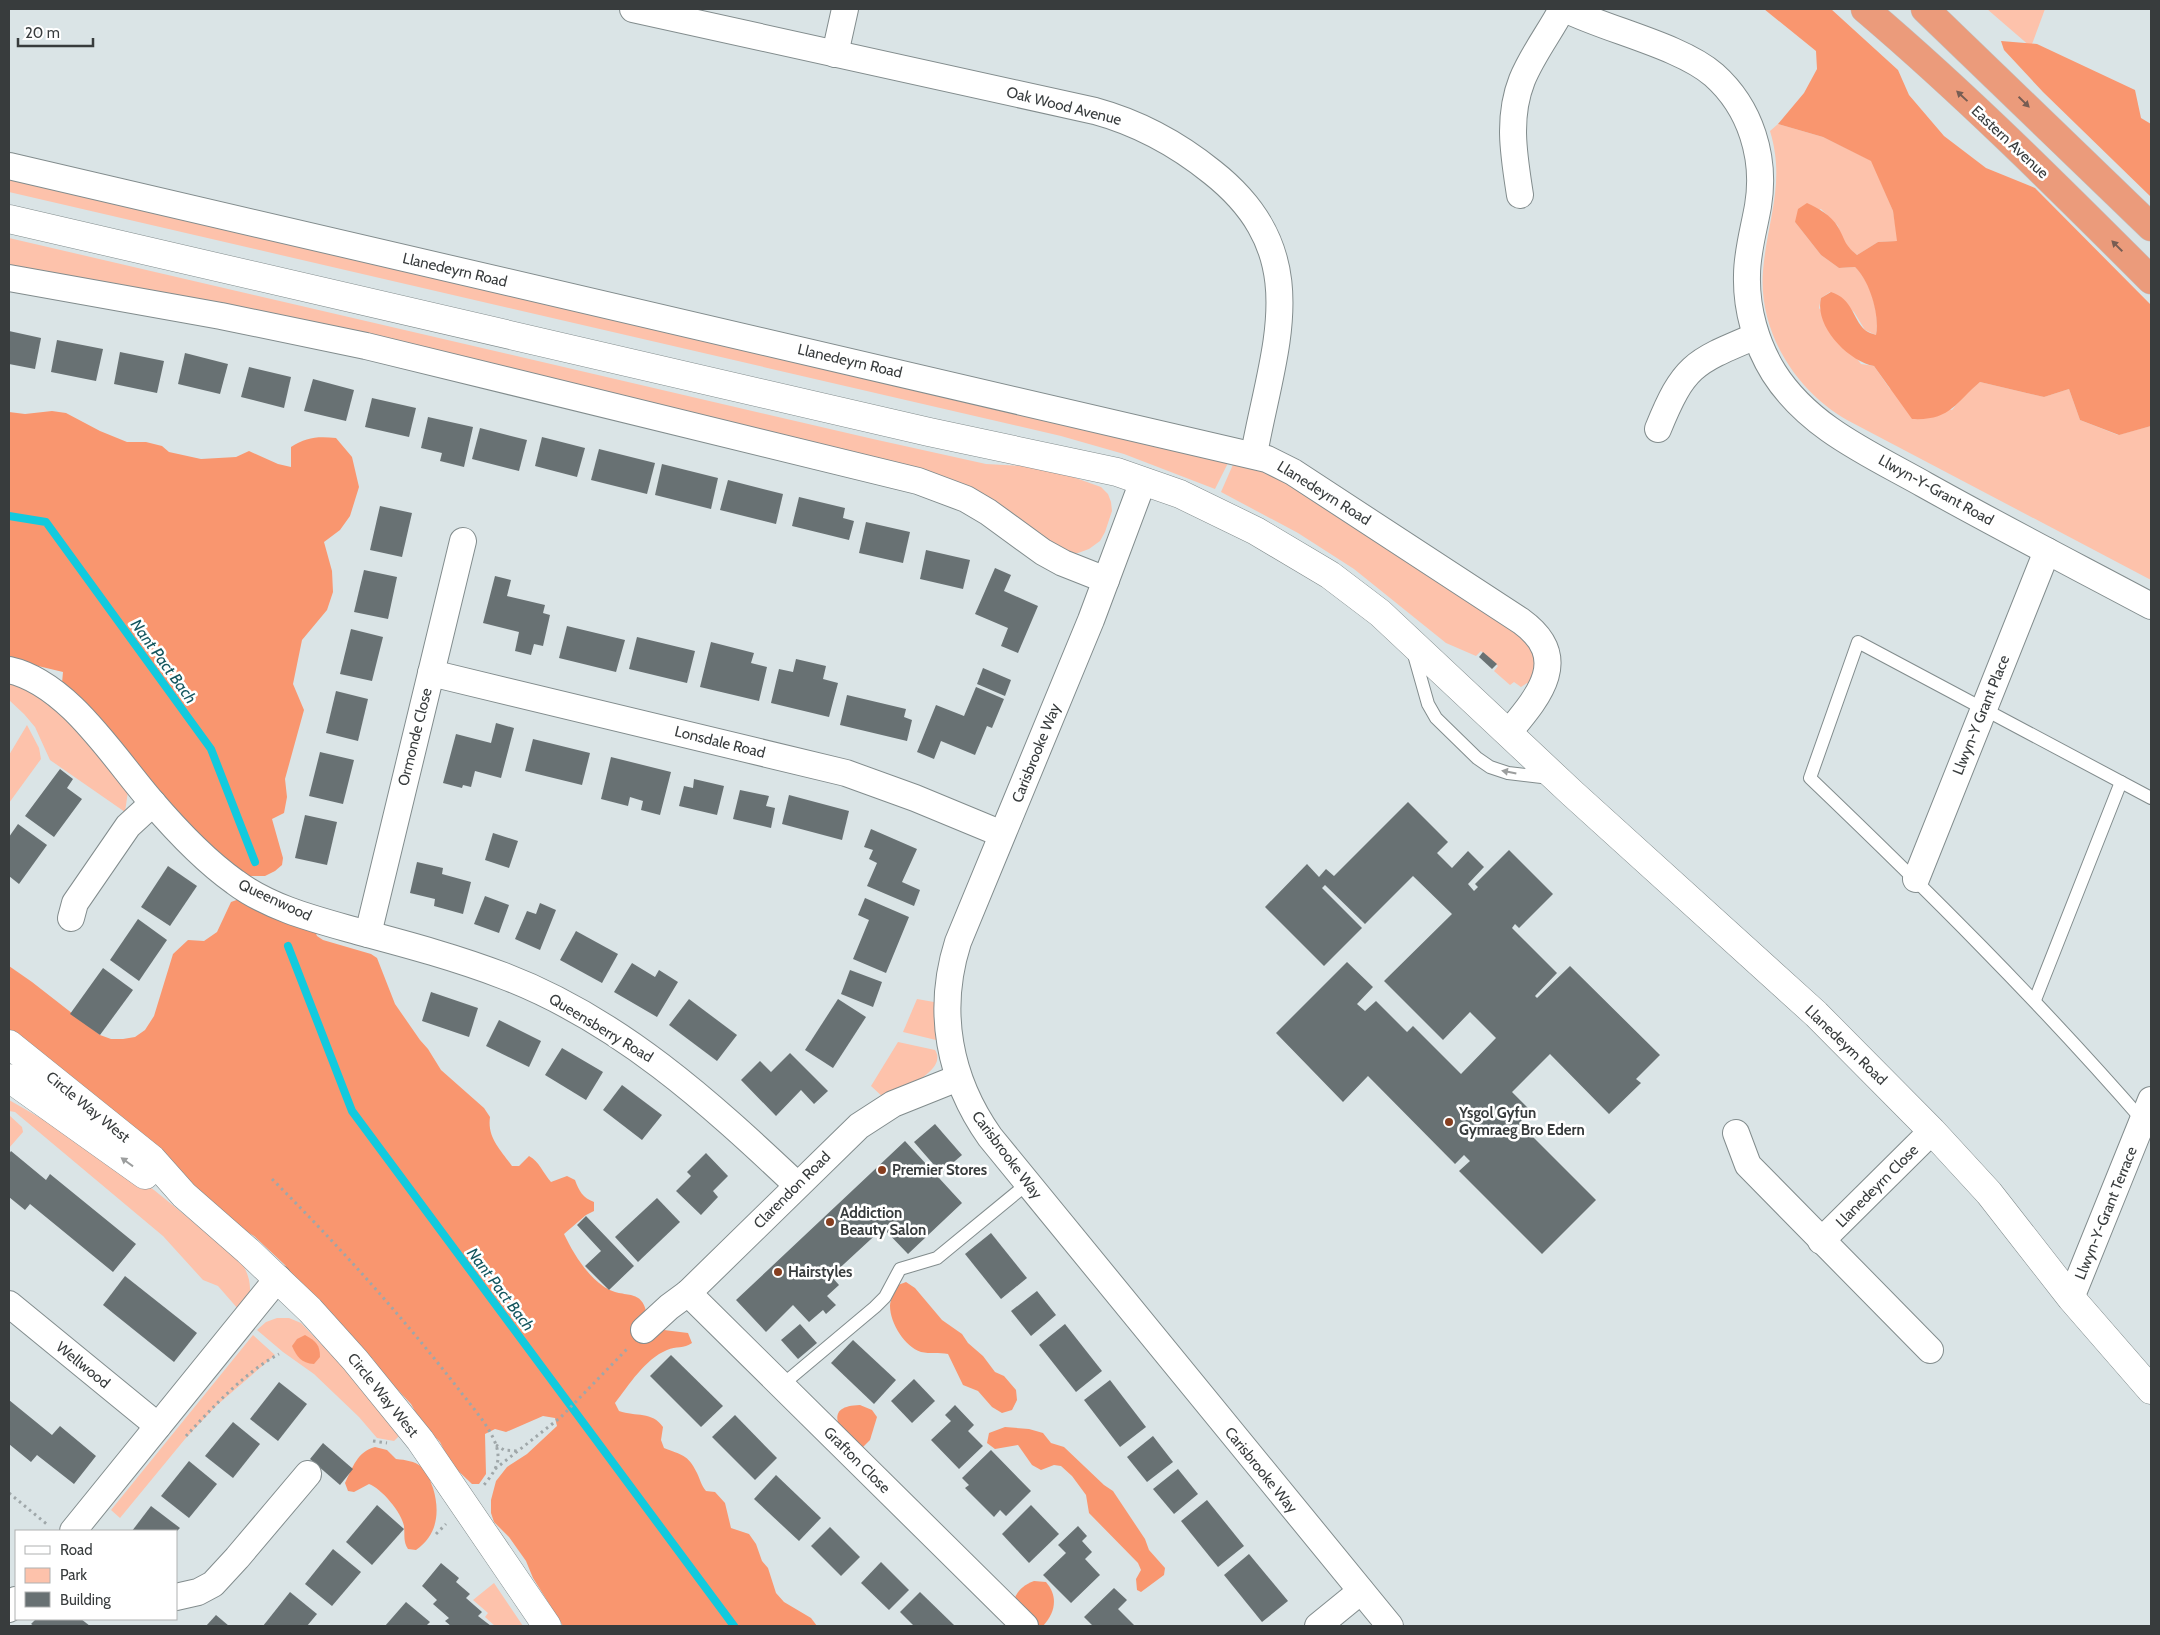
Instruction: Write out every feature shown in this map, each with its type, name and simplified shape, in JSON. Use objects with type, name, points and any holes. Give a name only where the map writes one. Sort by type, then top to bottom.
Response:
[{"type":"highway","name":"Eastern Avenue","points":[[1865,9],[1908,45],[2044,173],[2151,280]]},
{"type":"highway","points":[[1924,9],[2151,227]]},
{"type":"street","name":"Oak Wood Avenue","points":[[634,9],[1122,118],[1172,143],[1193,157],[1234,190],[1261,224],[1269,241],[1278,280],[1280,298],[1276,344],[1254,454]]},
{"type":"street","points":[[835,54],[845,9]]},
{"type":"street","name":"Llwyn-Y-Grant Road","points":[[1520,195],[1512,140],[1514,110],[1522,79],[1564,9],[1692,61],[1714,75],[1735,100],[1751,127],[1760,169],[1760,189],[1746,275],[1751,317],[1763,354],[1785,389],[1820,424],[1966,508],[2151,606]]},
{"type":"street","name":"Llanedeyrn Road","points":[[9,166],[1254,454],[1293,472],[1521,622],[1540,637],[1548,660],[1544,683],[1529,707],[1509,732]]},
{"type":"street","name":"Llanedeyrn Road","points":[[9,219],[929,432],[1061,459],[1143,481],[1210,507],[1288,548],[1356,594],[1410,639],[1557,779],[1816,1014],[1932,1131],[1989,1193],[2071,1298],[2151,1390]]},
{"type":"street","points":[[9,278],[222,316],[366,346],[918,481],[966,499],[1050,556],[1106,580]]},
{"type":"street","points":[[1658,429],[1676,389],[1696,364],[1709,356],[1756,336]]},
{"type":"street","name":"Carisbrooke Way","points":[[1143,481],[1106,580],[966,920],[952,962],[948,987],[948,1030],[958,1078],[980,1123],[1028,1184],[1390,1626]]},
{"type":"street","name":"Ormonde Close","points":[[368,934],[463,540]]},
{"type":"street","name":"Llwyn-Y Grant Place","points":[[1916,879],[2047,551]]},
{"type":"street","name":"Queenwood","points":[[9,670],[38,680],[70,705],[152,803],[212,863],[236,884],[288,910],[368,934]]},
{"type":"street","name":"Lonsdale Road","points":[[431,673],[846,773],[915,798],[1002,834]]},
{"type":"street","points":[[71,918],[74,903],[128,826],[152,803]]},
{"type":"street","name":"Queensberry Road","points":[[368,934],[431,951],[504,976],[573,1008],[628,1042],[686,1084],[797,1185]]},
{"type":"street","name":"Circle Way West","points":[[9,1044],[152,1159],[184,1195],[278,1278],[355,1360],[420,1440],[547,1626]]},
{"type":"street","name":"Circle Way West","points":[[9,1078],[144,1174],[184,1195]]},
{"type":"street","name":"Clarendon Road","points":[[644,1330],[669,1307],[688,1294],[839,1143],[876,1114],[910,1096],[958,1078]]},
{"type":"street","points":[[9,1090],[56,1111]]},
{"type":"street","name":"Llwyn-Y-Grant Terrace","points":[[2071,1298],[2148,1117]]},
{"type":"street","name":"Llanedeyrn Close","points":[[1821,1240],[1932,1131]]},
{"type":"street","points":[[1736,1134],[1748,1166],[1930,1350]]},
{"type":"street","points":[[74,1530],[278,1278]]},
{"type":"street","name":"Grafton Close","points":[[688,1294],[1025,1626]]},
{"type":"street","name":"Wellwood","points":[[9,1304],[158,1426]]},
{"type":"street","points":[[178,1597],[198,1592],[213,1584],[308,1474]]},
{"type":"street","points":[[1318,1626],[1361,1591]]},
{"type":"lane","points":[[1410,639],[1428,704],[1436,718],[1477,758],[1490,768],[1508,773],[1557,779]]},
{"type":"lane","points":[[2148,1117],[1916,879],[1810,778],[1858,642],[2151,798]]},
{"type":"lane","points":[[2035,1000],[2120,782]]},
{"type":"lane","points":[[782,1385],[875,1307],[885,1297],[900,1269],[937,1258],[1028,1184]]},
{"type":"path","points":[[272,1179],[321,1228],[388,1302],[483,1422],[496,1445],[499,1457],[495,1469]]},
{"type":"path","points":[[481,1488],[495,1469],[561,1417],[644,1330]]},
{"type":"path","points":[[184,1438],[214,1406],[267,1361],[279,1354]]},
{"type":"path","points":[[496,1445],[504,1450],[520,1451]]},
{"type":"path","points":[[9,1493],[55,1530]]},
{"type":"path","points":[[436,1534],[451,1519]]},
{"type":"green space","points":[[1987,9],[2045,9],[2031,47]]},
{"type":"green space","points":[[1778,124],[1823,137],[1872,161],[1893,211],[1898,241],[1878,242],[1857,255],[1844,244],[1838,226],[1821,209],[1795,222],[1821,255],[1839,268],[1855,267],[1866,281],[1873,299],[1877,318],[1876,335],[1865,330],[1854,312],[1830,292],[1821,298],[1819,308],[1861,364],[1874,366],[1890,389],[1952,410],[1963,396],[1980,382],[2044,397],[2069,389],[2080,420],[2118,435],[2151,426],[2151,580],[1847,420],[1829,408],[1797,376],[1784,358],[1774,337],[1767,316],[1763,294],[1765,253],[1776,185],[1774,150],[1770,131]]},
{"type":"green space","points":[[9,176],[1230,459],[1215,489],[1124,454],[1061,436],[9,192]]},
{"type":"green space","points":[[9,238],[873,439],[986,464],[1023,466],[1070,476],[1101,487],[1108,494],[1112,511],[1100,541],[1089,549],[1067,554],[1006,514],[9,268]]},
{"type":"green space","points":[[1235,460],[1276,473],[1525,635],[1539,657],[1532,687],[1527,683],[1521,687],[1514,682],[1510,685],[1494,671],[1498,666],[1481,651],[1476,656],[1446,643],[1354,569],[1298,533],[1221,492]]},
{"type":"green space","points":[[9,678],[48,696],[128,791],[125,812],[50,760],[35,727],[9,700]]},
{"type":"green space","points":[[27,725],[39,748],[41,759],[9,803],[9,755]]},
{"type":"green space","points":[[917,999],[934,1002],[936,1040],[903,1032]]},
{"type":"green space","points":[[898,1042],[935,1050],[937,1058],[935,1065],[929,1073],[884,1098],[871,1086]]},
{"type":"green space","points":[[9,1100],[100,1152],[154,1190],[239,1259],[249,1279],[249,1302],[239,1310],[218,1286],[203,1280],[163,1236],[15,1112],[9,1111]]},
{"type":"green space","points":[[9,1115],[22,1127],[23,1132],[9,1148]]},
{"type":"green space","points":[[277,1318],[289,1318],[301,1323],[351,1375],[399,1436],[394,1441],[377,1438],[359,1417],[314,1374],[283,1352],[257,1330],[266,1322]]},
{"type":"green space","points":[[253,1335],[275,1355],[217,1405],[185,1439],[120,1518],[111,1510]]},
{"type":"green space","points":[[494,1583],[523,1626],[495,1626],[485,1617],[488,1613],[473,1600]]},
{"type":"shaded area","points":[[1764,9],[1831,9],[1898,70],[1909,95],[1944,136],[1986,168],[2035,188],[2151,305],[2151,426],[2119,435],[2080,420],[2069,389],[2044,397],[1980,382],[1944,414],[1925,419],[1912,419],[1874,366],[1854,357],[1835,341],[1823,320],[1820,309],[1821,298],[1831,292],[1844,299],[1865,330],[1876,335],[1877,318],[1873,299],[1865,281],[1855,267],[1839,268],[1821,255],[1795,222],[1798,209],[1807,203],[1828,215],[1838,227],[1847,245],[1857,255],[1878,242],[1897,241],[1893,211],[1871,161],[1823,137],[1778,124],[1804,93],[1817,69],[1816,51]]},
{"type":"shaded area","points":[[2001,41],[2037,44],[2135,90],[2141,118],[2151,124],[2151,197],[2043,92],[2004,50]]},
{"type":"shaded area","points":[[52,411],[66,413],[100,431],[127,442],[146,442],[162,446],[169,452],[201,459],[236,457],[249,451],[278,464],[291,467],[291,447],[307,439],[323,437],[336,438],[352,457],[359,487],[350,516],[340,530],[324,542],[332,571],[333,592],[327,610],[302,640],[293,684],[304,710],[285,779],[287,797],[284,813],[272,819],[283,858],[282,865],[265,876],[249,876],[208,848],[62,683],[63,672],[9,659],[9,412],[25,414]]},
{"type":"shaded area","points":[[245,897],[312,924],[317,936],[323,940],[371,954],[377,958],[395,1004],[441,1070],[484,1108],[490,1117],[493,1138],[512,1166],[519,1166],[529,1156],[538,1164],[551,1182],[567,1176],[575,1180],[582,1194],[594,1202],[594,1211],[586,1215],[564,1234],[580,1263],[597,1281],[611,1291],[633,1295],[638,1298],[643,1303],[648,1323],[664,1330],[688,1333],[692,1343],[667,1350],[645,1366],[615,1403],[619,1411],[649,1416],[659,1422],[663,1427],[661,1440],[664,1448],[684,1456],[690,1462],[706,1491],[715,1492],[725,1503],[731,1528],[749,1534],[756,1544],[762,1561],[768,1568],[776,1593],[784,1602],[811,1618],[817,1626],[563,1626],[533,1578],[526,1561],[509,1537],[494,1522],[491,1513],[491,1500],[496,1481],[507,1467],[527,1454],[557,1426],[555,1418],[543,1416],[506,1432],[495,1429],[485,1434],[486,1474],[479,1484],[472,1484],[451,1464],[440,1442],[421,1422],[411,1404],[382,1373],[373,1359],[361,1351],[295,1281],[285,1265],[254,1236],[241,1228],[9,1032],[9,966],[100,1035],[111,1039],[135,1037],[145,1030],[154,1016],[173,954],[188,940],[204,941],[217,932],[231,902]]},
{"type":"shaded area","points":[[906,1282],[915,1288],[942,1320],[962,1334],[995,1372],[1004,1376],[1016,1390],[1017,1400],[1012,1410],[1002,1413],[992,1407],[978,1391],[963,1385],[948,1354],[921,1352],[904,1340],[893,1320],[890,1306],[898,1285]]},
{"type":"shaded area","points":[[305,1335],[315,1341],[319,1349],[320,1357],[314,1364],[300,1359],[292,1346],[297,1339]]},
{"type":"shaded area","points":[[860,1405],[872,1410],[877,1417],[870,1440],[863,1447],[853,1446],[837,1419],[842,1409]]},
{"type":"shaded area","points":[[1005,1427],[1029,1429],[1043,1433],[1051,1443],[1064,1447],[1104,1485],[1113,1491],[1145,1539],[1149,1550],[1165,1568],[1164,1575],[1141,1592],[1137,1590],[1136,1579],[1141,1570],[1138,1563],[1089,1513],[1086,1495],[1072,1476],[1061,1466],[1054,1465],[1041,1470],[1032,1465],[1018,1445],[995,1449],[987,1443],[989,1433]]},
{"type":"shaded area","points":[[375,1447],[387,1450],[396,1459],[410,1461],[419,1465],[429,1476],[435,1497],[435,1522],[429,1537],[416,1550],[408,1549],[406,1546],[402,1521],[395,1508],[379,1490],[369,1484],[354,1492],[348,1491],[345,1483],[356,1461],[364,1452]]},
{"type":"shaded area","points":[[1034,1581],[1046,1582],[1050,1587],[1054,1598],[1053,1610],[1043,1626],[1025,1626],[1012,1607],[1019,1591]]},
{"type":"building","points":[[9,331],[41,338],[35,369],[9,364]]},
{"type":"building","points":[[57,340],[103,349],[96,381],[51,372]]},
{"type":"building","points":[[120,352],[164,361],[157,393],[114,384]]},
{"type":"building","points":[[185,353],[228,364],[220,394],[178,384]]},
{"type":"building","points":[[249,367],[291,377],[284,408],[241,397]]},
{"type":"building","points":[[313,379],[354,390],[346,421],[304,411]]},
{"type":"building","points":[[372,398],[416,408],[409,437],[365,427]]},
{"type":"building","points":[[428,417],[473,427],[464,467],[440,461],[442,453],[421,448]]},
{"type":"building","points":[[480,428],[527,440],[519,471],[472,459]]},
{"type":"building","points":[[542,437],[585,448],[577,477],[535,466]]},
{"type":"building","points":[[599,449],[655,463],[647,494],[591,480]]},
{"type":"building","points":[[662,464],[718,478],[711,509],[655,495]]},
{"type":"building","points":[[728,480],[783,494],[776,524],[720,510]]},
{"type":"building","points":[[799,497],[845,508],[843,518],[854,521],[849,540],[792,526]]},
{"type":"building","points":[[380,506],[412,513],[402,557],[370,550]]},
{"type":"building","points":[[866,522],[910,532],[903,563],[859,553]]},
{"type":"building","points":[[926,550],[970,560],[963,589],[920,579]]},
{"type":"building","points":[[995,568],[1011,575],[1004,591],[1038,606],[1018,653],[1001,646],[1008,628],[975,614]]},
{"type":"building","points":[[364,570],[397,577],[388,619],[354,612]]},
{"type":"building","points":[[495,576],[511,580],[507,596],[545,605],[543,613],[550,615],[543,646],[534,644],[531,655],[515,651],[519,632],[483,623]]},
{"type":"building","points":[[567,626],[625,640],[616,672],[559,658]]},
{"type":"building","points":[[351,629],[383,637],[372,681],[340,674]]},
{"type":"building","points":[[637,637],[695,651],[687,683],[629,669]]},
{"type":"building","points":[[711,642],[754,653],[751,663],[767,667],[759,701],[700,687]]},
{"type":"building","points":[[1483,652],[1497,664],[1492,669],[1479,657]]},
{"type":"building","points":[[796,659],[826,666],[823,679],[838,683],[829,717],[771,703],[779,669],[793,672]]},
{"type":"building","points":[[983,668],[1011,680],[1005,696],[977,684]]},
{"type":"building","points":[[976,687],[1004,699],[992,728],[987,726],[975,755],[941,741],[934,759],[917,752],[936,705],[964,716]]},
{"type":"building","points":[[336,691],[368,699],[358,741],[326,733]]},
{"type":"building","points":[[847,695],[906,709],[904,717],[912,720],[907,741],[840,725]]},
{"type":"building","points":[[496,723],[514,728],[501,778],[475,771],[471,787],[463,785],[462,788],[443,783],[456,734],[491,743]]},
{"type":"building","points":[[533,739],[590,753],[582,785],[525,771]]},
{"type":"building","points":[[320,752],[354,760],[343,804],[309,796]]},
{"type":"building","points":[[611,757],[671,772],[660,815],[641,810],[643,801],[630,797],[628,806],[601,799]]},
{"type":"building","points":[[60,769],[73,779],[67,788],[82,799],[54,837],[25,816]]},
{"type":"building","points":[[694,779],[724,786],[717,815],[679,806],[684,786],[693,788]]},
{"type":"building","points":[[740,790],[769,796],[766,806],[775,808],[771,828],[733,819]]},
{"type":"building","points":[[789,795],[849,811],[842,840],[782,824]]},
{"type":"building","points":[[1408,802],[1448,842],[1437,853],[1452,868],[1468,851],[1484,867],[1468,884],[1474,891],[1478,887],[1475,884],[1509,850],[1553,894],[1519,928],[1515,924],[1512,928],[1557,973],[1535,996],[1537,998],[1570,966],[1660,1055],[1636,1079],[1641,1083],[1609,1114],[1550,1054],[1512,1092],[1531,1111],[1519,1123],[1596,1200],[1542,1254],[1459,1171],[1470,1161],[1464,1155],[1455,1164],[1368,1076],[1343,1102],[1276,1033],[1347,962],[1373,987],[1357,1004],[1365,1011],[1376,1001],[1407,1032],[1413,1026],[1461,1074],[1496,1038],[1470,1012],[1443,1040],[1384,981],[1452,914],[1413,876],[1365,924],[1325,885],[1322,888],[1362,928],[1324,966],[1265,907],[1307,864],[1319,877],[1326,869],[1334,876]]},
{"type":"building","points":[[305,815],[337,822],[327,865],[295,858]]},
{"type":"building","points":[[18,824],[47,845],[19,884],[9,876],[9,837]]},
{"type":"building","points":[[871,829],[917,849],[902,882],[920,890],[914,906],[867,886],[877,863],[869,859],[873,850],[864,847]]},
{"type":"building","points":[[493,833],[518,841],[509,868],[485,860]]},
{"type":"building","points":[[417,862],[443,868],[442,874],[471,882],[463,914],[434,906],[435,899],[410,893]]},
{"type":"building","points":[[168,866],[197,886],[170,926],[141,907]]},
{"type":"building","points":[[485,896],[509,905],[499,933],[474,924]]},
{"type":"building","points":[[865,898],[909,917],[886,973],[853,959],[869,920],[858,915]]},
{"type":"building","points":[[540,903],[556,910],[540,950],[515,939],[527,911],[536,914]]},
{"type":"building","points":[[138,919],[167,940],[139,981],[110,960]]},
{"type":"building","points":[[576,931],[618,954],[602,983],[560,960]]},
{"type":"building","points":[[632,963],[655,977],[659,970],[678,982],[657,1017],[614,992]]},
{"type":"building","points":[[103,968],[133,990],[100,1035],[70,1014]]},
{"type":"building","points":[[850,970],[882,982],[873,1007],[841,994]]},
{"type":"building","points":[[431,992],[478,1008],[469,1037],[422,1021]]},
{"type":"building","points":[[689,999],[737,1035],[717,1061],[669,1025]]},
{"type":"building","points":[[838,999],[866,1017],[833,1068],[805,1050]]},
{"type":"building","points":[[499,1020],[541,1041],[529,1067],[486,1046]]},
{"type":"building","points":[[562,1048],[603,1072],[586,1100],[545,1075]]},
{"type":"building","points":[[790,1053],[828,1091],[814,1104],[801,1090],[776,1116],[741,1080],[760,1061],[771,1072]]},
{"type":"building","points":[[622,1085],[662,1115],[642,1140],[603,1110]]},
{"type":"building","points":[[935,1124],[962,1155],[941,1173],[914,1142]]},
{"type":"building","points":[[905,1141],[962,1203],[908,1254],[883,1228],[831,1276],[839,1285],[827,1296],[836,1305],[826,1314],[823,1310],[809,1322],[793,1305],[766,1332],[736,1300]]},
{"type":"building","points":[[11,1151],[46,1180],[50,1174],[136,1244],[113,1272],[30,1204],[25,1210],[9,1197],[9,1154]]},
{"type":"building","points":[[706,1153],[728,1176],[713,1191],[718,1197],[701,1215],[676,1191],[691,1176],[687,1172]]},
{"type":"building","points":[[657,1198],[680,1222],[638,1262],[615,1237]]},
{"type":"building","points":[[586,1216],[634,1266],[609,1290],[585,1266],[601,1251],[577,1225]]},
{"type":"building","points":[[991,1233],[1027,1278],[1001,1299],[965,1254]]},
{"type":"building","points":[[125,1276],[197,1333],[174,1362],[103,1305]]},
{"type":"building","points":[[1037,1291],[1056,1315],[1031,1336],[1011,1311]]},
{"type":"building","points":[[800,1324],[817,1343],[798,1359],[781,1340]]},
{"type":"building","points":[[1065,1324],[1102,1371],[1076,1392],[1039,1345]]},
{"type":"building","points":[[853,1340],[896,1380],[874,1404],[831,1363]]},
{"type":"building","points":[[671,1355],[723,1406],[701,1427],[650,1376]]},
{"type":"building","points":[[914,1379],[935,1401],[912,1423],[891,1401]]},
{"type":"building","points":[[1110,1380],[1146,1427],[1120,1447],[1084,1400]]},
{"type":"building","points":[[279,1382],[307,1404],[278,1441],[250,1419]]},
{"type":"building","points":[[9,1400],[52,1435],[60,1426],[96,1456],[74,1484],[37,1455],[31,1462],[9,1444]]},
{"type":"building","points":[[955,1405],[974,1425],[968,1431],[983,1446],[959,1469],[931,1440],[951,1421],[945,1415]]},
{"type":"building","points":[[735,1415],[777,1458],[755,1480],[712,1437]]},
{"type":"building","points":[[233,1422],[260,1444],[233,1478],[205,1456]]},
{"type":"building","points":[[1153,1436],[1173,1462],[1147,1482],[1127,1457]]},
{"type":"building","points":[[323,1443],[353,1469],[340,1485],[310,1459]]},
{"type":"building","points":[[991,1450],[1031,1491],[1006,1516],[1000,1510],[994,1517],[965,1488],[969,1485],[962,1478]]},
{"type":"building","points":[[189,1461],[217,1484],[189,1518],[161,1496]]},
{"type":"building","points":[[1178,1469],[1198,1494],[1174,1514],[1153,1489]]},
{"type":"building","points":[[776,1475],[821,1518],[799,1541],[754,1499]]},
{"type":"building","points":[[1207,1500],[1244,1546],[1218,1567],[1181,1521]]},
{"type":"building","points":[[377,1505],[404,1529],[372,1565],[346,1542]]},
{"type":"building","points":[[1031,1505],[1059,1534],[1029,1563],[1002,1534]]},
{"type":"building","points":[[151,1506],[180,1528],[178,1530],[133,1530]]},
{"type":"building","points":[[1078,1526],[1087,1536],[1082,1541],[1092,1552],[1085,1559],[1100,1575],[1071,1603],[1043,1575],[1066,1553],[1058,1545]]},
{"type":"building","points":[[830,1527],[860,1557],[841,1576],[811,1546]]},
{"type":"building","points":[[333,1549],[361,1572],[332,1606],[305,1584]]},
{"type":"building","points":[[1249,1554],[1288,1601],[1262,1622],[1224,1575]]},
{"type":"building","points":[[881,1562],[909,1590],[889,1610],[861,1583]]},
{"type":"building","points":[[441,1563],[459,1578],[456,1582],[470,1594],[466,1598],[482,1612],[478,1616],[491,1626],[451,1626],[445,1621],[449,1618],[433,1604],[437,1600],[422,1586]]},
{"type":"building","points":[[1114,1588],[1127,1600],[1118,1609],[1134,1625],[1093,1626],[1084,1617]]},
{"type":"building","points":[[290,1592],[317,1614],[307,1626],[263,1626]]},
{"type":"building","points":[[920,1592],[955,1626],[914,1626],[900,1612]]},
{"type":"building","points":[[406,1602],[430,1622],[426,1626],[385,1626]]},
{"type":"building","points":[[216,1615],[229,1626],[206,1626]]},
{"type":"building","points":[[35,1620],[82,1620],[90,1626],[34,1626],[31,1624]]},
{"type":"waterway","name":"Nant Pact Bach","points":[[9,516],[46,522],[211,749],[255,862]]},
{"type":"waterway","name":"Nant Pact Bach","points":[[288,946],[352,1111],[734,1626]]},
{"type":"place","name":"Ysgol Gyfun Gymraeg Bro Edern","points":[[1449,1122]]},
{"type":"place","name":"Premier Stores","points":[[882,1170]]},
{"type":"place","name":"Addiction Beauty Salon","points":[[830,1222]]},
{"type":"place","name":"Hairstyles","points":[[778,1272]]}]
